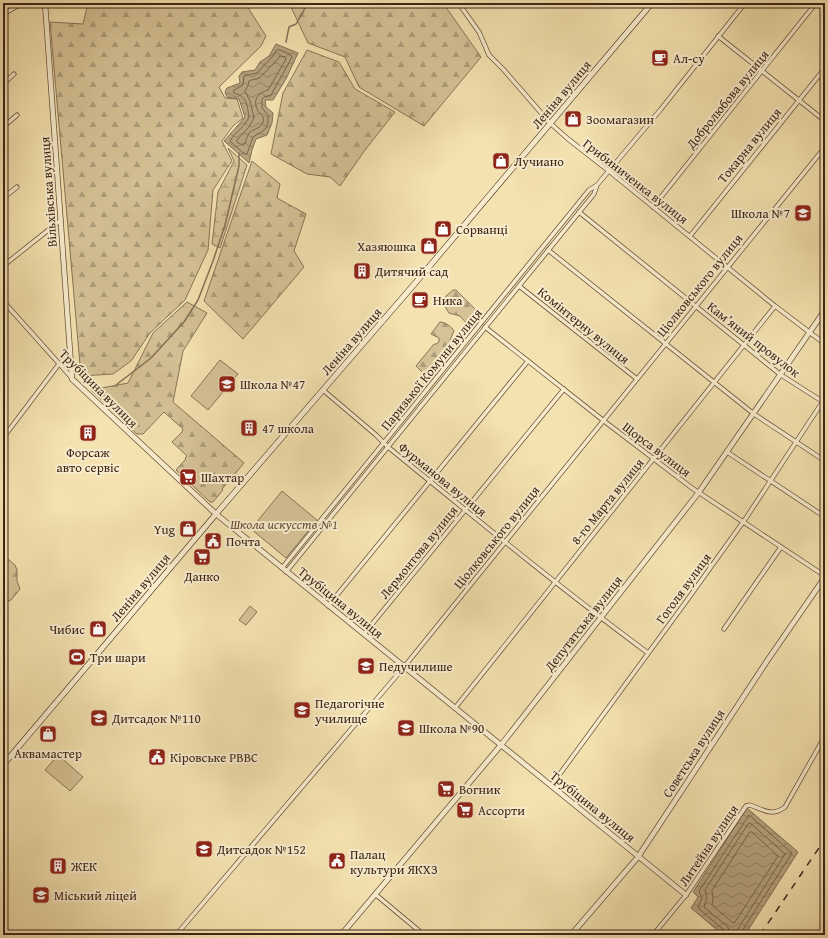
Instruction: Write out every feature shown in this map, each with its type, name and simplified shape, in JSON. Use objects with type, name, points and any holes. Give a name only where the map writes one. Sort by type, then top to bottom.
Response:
[{"type":"main road","name":"Леніна вулиця","points":[[3,765],[216,514],[416,283],[652,3]]},
{"type":"street","points":[[3,14],[23,3]]},
{"type":"street","points":[[33,3],[45,5]]},
{"type":"street","name":"Паризької Комуни вулиця","points":[[282,568],[589,190],[597,185],[609,171],[745,3]]},
{"type":"street","name":"Добролюбова вулиця","points":[[653,207],[816,3]]},
{"type":"street","name":"Вільхівська вулиця","points":[[45,5],[72,379]]},
{"type":"street","name":"Грибиниченка вулиця","points":[[462,8],[479,32],[489,55],[550,123],[568,140],[728,266],[775,306],[825,344]]},
{"type":"street","points":[[718,36],[825,121]]},
{"type":"street","name":"Токарна вулиця","points":[[690,236],[825,68]]},
{"type":"street","points":[[3,84],[14,74]]},
{"type":"street","points":[[3,127],[17,115]]},
{"type":"street","name":"Ціолковського вулиця","points":[[176,935],[404,667],[825,147]]},
{"type":"street","name":"Паризької Комуни вулиця","points":[[286,572],[594,194],[597,185]]},
{"type":"street","points":[[3,198],[17,187]]},
{"type":"street","name":"Кам’яний провулок","points":[[579,212],[781,375],[824,401]]},
{"type":"street","points":[[3,266],[61,220]]},
{"type":"street","points":[[548,250],[754,414],[825,461]]},
{"type":"street","name":"Комінтерну вулиця","points":[[519,286],[637,379]]},
{"type":"street","name":"Трубіцина вулиця","points":[[3,301],[72,379],[216,514],[686,895]]},
{"type":"street","name":"8-го Марта вулиця","points":[[455,708],[775,306]]},
{"type":"street","name":"Депутатська вулиця","points":[[341,935],[501,745],[699,492],[825,310]]},
{"type":"street","name":"Щорса вулиця","points":[[485,327],[653,459],[825,577]]},
{"type":"street","points":[[328,606],[528,361]]},
{"type":"street","points":[[3,438],[59,364]]},
{"type":"street","name":"Лермонтова вулиця","points":[[364,634],[564,389]]},
{"type":"street","name":"Фурманова вулиця","points":[[323,390],[383,443],[504,542],[648,653]]},
{"type":"street","name":"Гоголя вулиця","points":[[551,786],[686,603],[824,401]]},
{"type":"street","points":[[727,452],[825,517]]},
{"type":"street","points":[[724,629],[781,547]]},
{"type":"street","name":"Советська вулиця","points":[[571,935],[638,857],[767,660],[825,577]]},
{"type":"street","name":"Литейна вулиця","points":[[653,935],[686,895],[746,806],[750,804],[771,813],[778,812],[785,807],[825,736]]},
{"type":"street","points":[[375,894],[424,935]]},
{"type":"green space","points":[[88,3],[245,3],[266,36],[261,46],[219,87],[225,98],[237,99],[243,118],[233,126],[222,141],[232,161],[213,190],[208,250],[185,300],[150,333],[131,361],[113,374],[81,376],[50,22],[83,24]]},
{"type":"green space","points":[[280,3],[443,3],[481,57],[424,126],[359,87],[345,57],[308,43],[290,5]]},
{"type":"green space","points":[[307,50],[339,62],[355,89],[395,112],[365,150],[340,186],[330,177],[307,174],[271,154],[283,93]]},
{"type":"green space","points":[[228,148],[247,165],[220,248],[212,244],[218,192],[234,161]]},
{"type":"green space","points":[[252,161],[280,184],[277,198],[306,214],[294,251],[304,267],[243,339],[204,301]]},
{"type":"green space","points":[[453,290],[456,290],[480,314],[482,321],[477,327],[469,326],[460,316],[449,313],[442,302]]},
{"type":"green space","points":[[187,302],[207,313],[183,351],[173,402],[244,463],[213,502],[210,502],[176,470],[187,456],[172,442],[183,429],[164,412],[143,434],[137,434],[91,390],[128,383],[153,333]]},
{"type":"green space","points":[[440,322],[448,325],[454,331],[450,340],[453,342],[460,335],[463,336],[464,339],[427,387],[424,385],[423,373],[416,366],[434,344],[439,342],[439,338],[431,334]]},
{"type":"green space","points":[[220,360],[238,374],[208,410],[191,396]]},
{"type":"green space","name":"Школа искусств №1","points":[[282,491],[317,520],[286,558],[251,529]]},
{"type":"green space","points":[[3,555],[15,565],[17,570],[17,581],[20,589],[11,600],[4,603]]},
{"type":"green space","points":[[250,606],[257,612],[246,625],[239,620]]},
{"type":"green space","points":[[58,755],[83,777],[70,791],[45,770]]},
{"type":"water","points":[[276,44],[298,53],[286,79],[273,100],[265,100],[266,107],[273,113],[272,123],[267,135],[256,139],[249,163],[224,141],[245,117],[239,99],[227,97],[225,92],[227,88],[240,83],[239,76],[242,72],[255,70],[260,62],[269,56]]},
{"type":"water","points":[[747,808],[798,852],[745,935],[723,935],[691,908],[698,897],[693,892]]},
{"type":"waterway","points":[[286,42],[289,27],[296,24],[308,3]]},
{"type":"waterway","points":[[116,385],[151,358],[184,322],[198,300],[225,225],[239,166],[239,153]]},
{"type":"railway","points":[[760,935],[825,839]]},
{"type":"place","name":"Ал-су","points":[[660,58]]},
{"type":"place","name":"Зоомагазин","points":[[573,119]]},
{"type":"place","name":"Лучиано","points":[[501,161]]},
{"type":"place","name":"Школа №7","points":[[803,213]]},
{"type":"place","name":"Сорванці","points":[[443,229]]},
{"type":"place","name":"Хазяюшка","points":[[429,246]]},
{"type":"place","name":"Дитячий сад","points":[[362,271]]},
{"type":"place","name":"Ника","points":[[420,300]]},
{"type":"place","name":"Школа №47","points":[[227,384]]},
{"type":"place","name":"47 школа","points":[[249,428]]},
{"type":"place","name":"Форсаж авто сервіс","points":[[88,433]]},
{"type":"place","name":"Шахтар","points":[[188,477]]},
{"type":"place","name":"Yug","points":[[188,529]]},
{"type":"place","name":"Почта","points":[[213,541]]},
{"type":"place","name":"Данко","points":[[202,557]]},
{"type":"place","name":"Чибис","points":[[98,629]]},
{"type":"place","name":"Три шари","points":[[77,657]]},
{"type":"place","name":"Педучилише","points":[[366,666]]},
{"type":"place","name":"Педагогічне училище","points":[[302,710]]},
{"type":"place","name":"Дитсадок №110","points":[[99,718]]},
{"type":"place","name":"Школа №90","points":[[406,728]]},
{"type":"place","name":"Аквамастер","points":[[48,734]]},
{"type":"place","name":"Кіровське РВВС","points":[[157,757]]},
{"type":"place","name":"Вогник","points":[[446,789]]},
{"type":"place","name":"Ассорти","points":[[465,810]]},
{"type":"place","name":"Дитсадок №152","points":[[204,849]]},
{"type":"place","name":"Палац культури ЯКХЗ","points":[[337,861]]},
{"type":"place","name":"ЖЕК","points":[[58,866]]},
{"type":"place","name":"Міський ліцей","points":[[41,895]]}]
